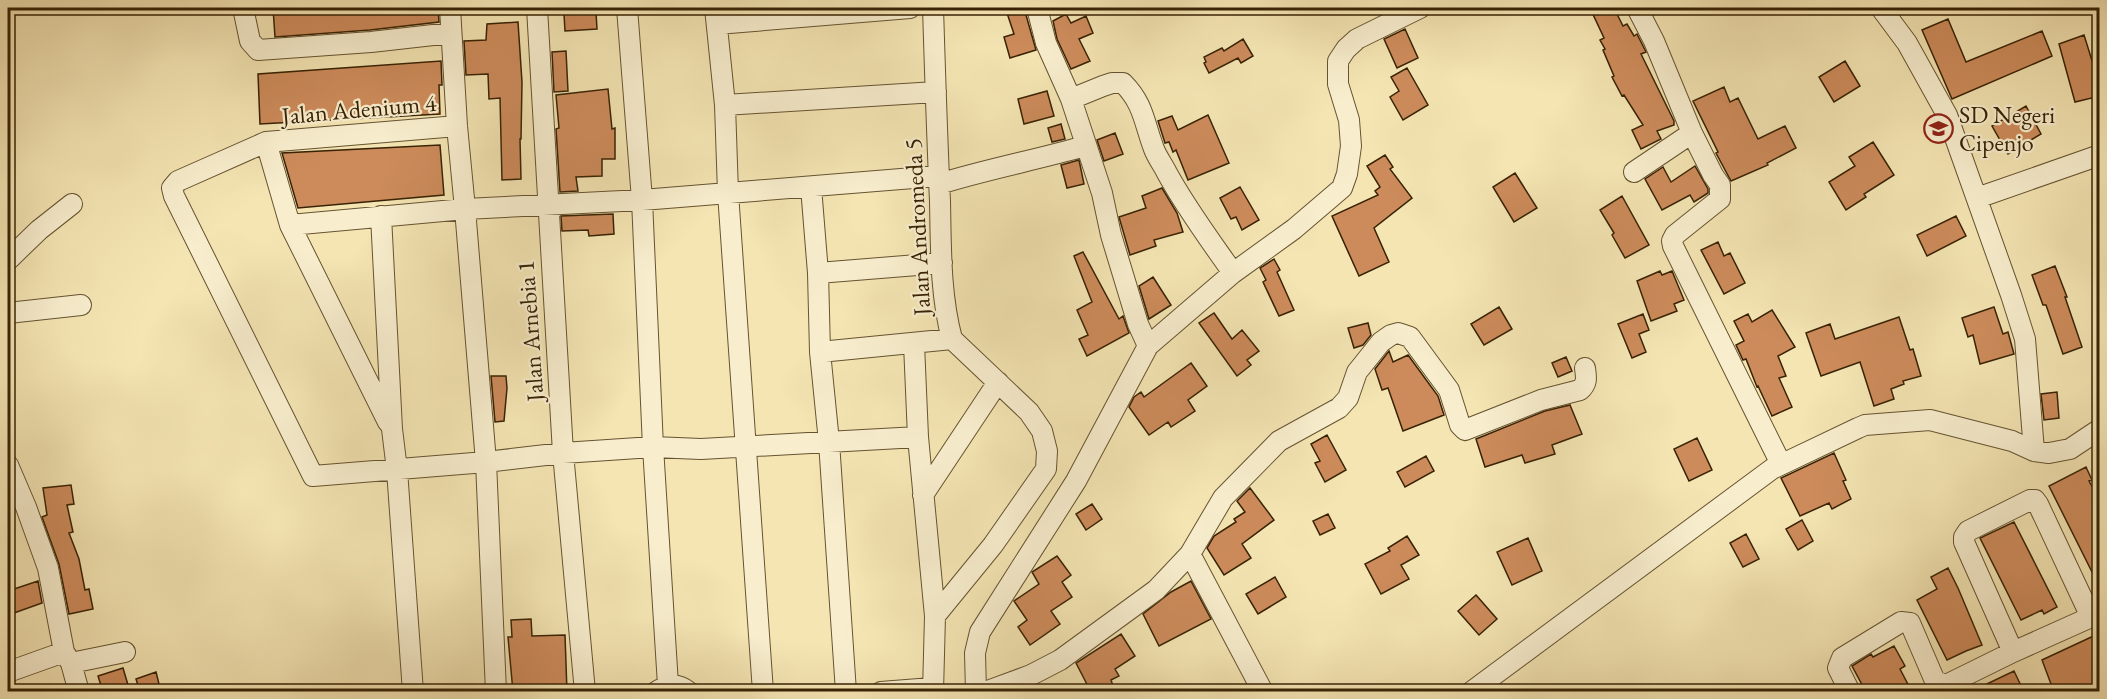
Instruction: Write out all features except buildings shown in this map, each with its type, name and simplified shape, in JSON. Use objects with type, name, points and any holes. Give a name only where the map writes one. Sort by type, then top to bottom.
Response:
[{"type":"street","points":[[243,8],[250,41],[258,50],[371,42],[451,33]]},
{"type":"street","points":[[450,8],[457,126],[486,462],[496,692]]},
{"type":"street","name":"Jalan Arnebia 1","points":[[537,8],[564,453],[585,692]]},
{"type":"street","points":[[627,8],[642,200],[662,688],[681,686],[689,692]]},
{"type":"street","points":[[763,692],[728,193],[725,105],[716,16],[910,8]]},
{"type":"street","name":"Jalan Andromeda 5","points":[[933,8],[944,310],[952,339],[1029,412],[1042,431],[1047,451],[1046,469],[993,545],[935,616]]},
{"type":"street","points":[[1037,8],[1046,43],[1081,126],[1138,324],[1148,346]]},
{"type":"street","points":[[976,692],[975,653],[980,632],[1076,481],[1148,346],[1233,273],[1294,229],[1342,188],[1347,174],[1351,146],[1349,120],[1338,84],[1338,61],[1357,39],[1420,8]]},
{"type":"street","points":[[1637,8],[1654,41],[1692,133],[1720,185],[1720,199],[1675,235],[1672,241],[1673,246],[1781,464]]},
{"type":"street","points":[[1885,9],[1947,115],[2025,339],[2034,451]]},
{"type":"street","points":[[1071,99],[1113,82],[1123,83],[1131,90],[1144,116],[1154,149],[1174,186],[1194,219],[1233,273]]},
{"type":"street","points":[[725,105],[936,92]]},
{"type":"street","name":"Jalan Adenium 4","points":[[397,470],[317,477],[310,473],[172,188],[178,181],[266,142],[457,126]]},
{"type":"street","points":[[1634,172],[1692,133]]},
{"type":"street","points":[[266,142],[290,225],[392,429]]},
{"type":"street","points":[[290,225],[465,209],[642,200],[938,180],[1020,161],[1035,160],[1085,146]]},
{"type":"street","points":[[1977,198],[2100,154]]},
{"type":"street","points":[[811,187],[818,273],[820,352],[829,442],[846,692]]},
{"type":"street","points":[[8,260],[39,230],[72,204]]},
{"type":"street","points":[[381,216],[392,429],[413,692]]},
{"type":"street","points":[[818,273],[942,263]]},
{"type":"street","points":[[8,313],[81,305]]},
{"type":"street","points":[[985,692],[1031,675],[1060,660],[1156,590],[1190,554],[1223,498],[1279,441],[1339,408],[1348,398],[1357,372],[1381,342],[1390,335],[1398,333],[1410,337],[1449,390],[1460,425],[1465,430],[1541,399],[1580,390],[1585,386],[1585,368]]},
{"type":"street","points":[[820,352],[952,339]]},
{"type":"street","points":[[881,692],[933,690],[935,616],[918,437],[914,344]]},
{"type":"street","points":[[923,495],[998,382]]},
{"type":"street","points":[[1471,692],[1565,620],[1772,469],[1865,425],[1930,420],[2012,441],[2034,451],[2049,453],[2070,449],[2100,429]]},
{"type":"street","points":[[397,470],[564,453],[652,447],[700,449],[918,437]]},
{"type":"street","points":[[8,465],[48,568],[68,658],[79,692]]},
{"type":"street","points":[[1850,692],[1838,668],[1842,658],[1901,622],[1910,622],[1935,681],[1946,685],[2095,615],[2035,500],[2030,500],[1968,531],[1964,537],[1964,542],[2013,652]]},
{"type":"street","points":[[1190,554],[1263,692]]},
{"type":"street","points":[[8,672],[68,658],[125,652]]},
{"type":"place","name":"SD Negeri Cipenjo","points":[[1938,128]]}]
